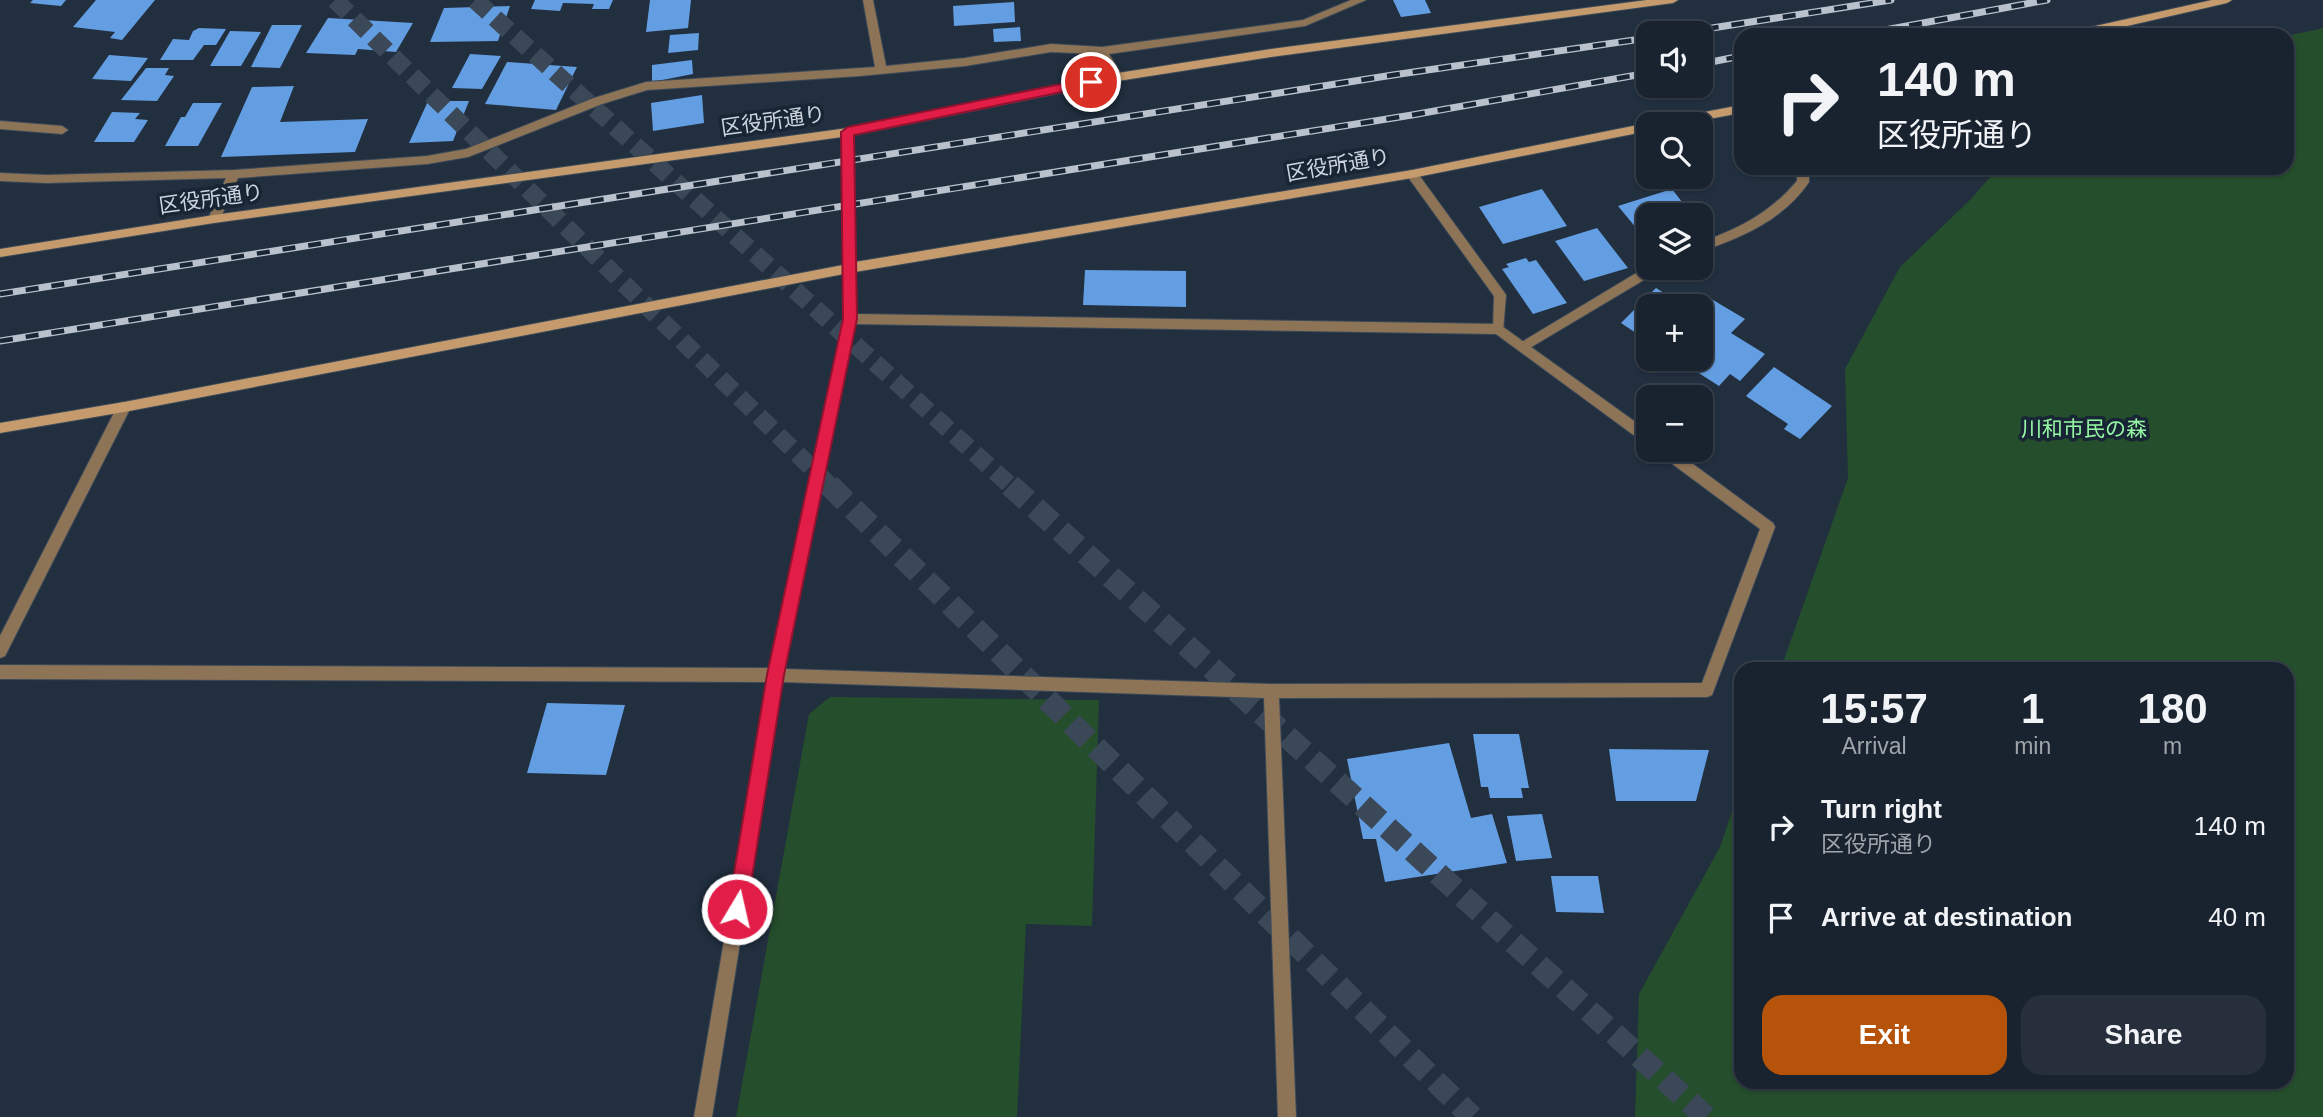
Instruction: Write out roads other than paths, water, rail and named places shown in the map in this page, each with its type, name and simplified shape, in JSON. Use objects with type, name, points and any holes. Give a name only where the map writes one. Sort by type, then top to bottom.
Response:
[{"type":"street","points":[[868,0],[881,70]]},
{"type":"street","points":[[0,177],[46,179],[234,174],[427,160],[468,153],[598,101],[646,86],[881,70],[965,62],[1051,48],[1102,51],[1305,23],[1361,0]]},
{"type":"street","name":"区役所通り","points":[[0,253],[214,219],[848,132],[1118,77],[1271,53],[1673,0]]},
{"type":"street","points":[[2104,28],[2227,0]]},
{"type":"street","points":[[1102,51],[1118,77]]},
{"type":"street","points":[[1713,114],[1734,110]]},
{"type":"street","points":[[0,125],[62,130]]},
{"type":"street","name":"区役所通り","points":[[0,428],[124,407],[849,268],[1412,174],[1636,129]]},
{"type":"street","points":[[703,1117],[776,675],[850,319],[848,132]]},
{"type":"street","points":[[214,219],[234,174]]},
{"type":"street","points":[[1412,174],[1500,295],[1499,329]]},
{"type":"street","points":[[1713,243],[1750,229],[1789,200],[1803,182],[1803,175]]},
{"type":"street","points":[[1524,346],[1636,279]]},
{"type":"street","points":[[850,319],[1499,329],[1636,429]]},
{"type":"street","points":[[0,651],[124,407]]},
{"type":"street","points":[[0,672],[776,675],[1271,691],[1707,690],[1768,527],[1680,462]]},
{"type":"street","points":[[1271,691],[1287,1117]]},
{"type":"tunnel","points":[[335,0],[831,487]]},
{"type":"tunnel","points":[[475,0],[1012,487]]},
{"type":"tunnel","points":[[829,485],[1472,1117]]},
{"type":"tunnel","points":[[1010,485],[1706,1117]]},
{"type":"railway","points":[[1713,28],[1891,0]]},
{"type":"railway","points":[[1896,28],[2047,0]]},
{"type":"railway","points":[[0,294],[1393,75],[1636,40]]},
{"type":"railway","points":[[1713,62],[1734,57]]},
{"type":"railway","points":[[0,341],[1412,115],[1636,75]]},
{"type":"park label","name":"川和市民の森","points":[[2084,429]]}]
